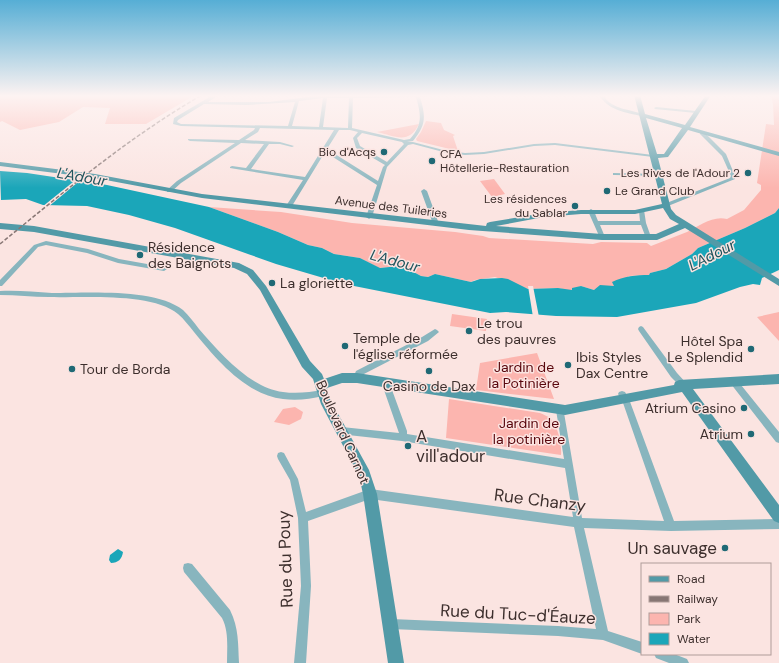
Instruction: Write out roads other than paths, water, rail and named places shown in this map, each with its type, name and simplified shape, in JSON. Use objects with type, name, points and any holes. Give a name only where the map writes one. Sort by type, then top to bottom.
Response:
[{"type":"main road","points":[[645,126],[666,205],[672,215],[688,227],[779,284]]},
{"type":"main road","points":[[653,156],[666,156],[686,126]]},
{"type":"main road","points":[[689,126],[702,133],[779,154]]},
{"type":"main road","points":[[690,126],[718,137]]},
{"type":"main road","name":"Avenue des Tuileries","points":[[0,164],[79,173],[169,191],[234,201],[289,206],[369,217],[469,228],[602,237],[657,237],[688,227]]},
{"type":"main road","points":[[469,228],[544,215],[642,211],[666,205]]},
{"type":"main road","name":"Boulevard Carnot","points":[[0,226],[34,229],[236,266],[250,272],[263,288],[306,364],[318,377],[322,389],[342,431],[365,474],[370,494],[396,663]]},
{"type":"main road","points":[[322,389],[342,378],[357,378],[560,410],[574,410],[673,384],[684,385],[779,379]]},
{"type":"main road","points":[[684,385],[779,516]]},
{"type":"street","points":[[217,126],[361,130],[405,143],[412,141],[447,152],[465,154],[484,153],[548,144],[653,156]]},
{"type":"street","points":[[412,141],[421,126]]},
{"type":"street","points":[[169,191],[179,182],[256,131],[258,127]]},
{"type":"street","points":[[289,206],[337,129]]},
{"type":"street","points":[[361,130],[355,138],[358,147],[387,164]]},
{"type":"street","points":[[666,205],[732,179],[733,176],[724,156],[702,133]]},
{"type":"street","points":[[190,140],[267,142],[292,146]]},
{"type":"street","points":[[248,169],[267,142]]},
{"type":"street","points":[[369,217],[387,164],[405,143]]},
{"type":"street","points":[[324,150],[380,185]]},
{"type":"street","points":[[232,167],[306,179]]},
{"type":"street","points":[[615,174],[658,175]]},
{"type":"street","points":[[424,191],[436,224]]},
{"type":"street","points":[[642,211],[643,223],[648,237]]},
{"type":"street","points":[[591,212],[602,237]]},
{"type":"street","points":[[596,223],[643,223]]},
{"type":"street","points":[[0,284],[36,246],[46,243],[88,251],[118,261],[164,269]]},
{"type":"street","points":[[0,293],[100,296],[158,301],[179,310],[228,364],[254,387],[279,397],[296,398],[322,389]]},
{"type":"street","points":[[641,330],[674,375],[684,385]]},
{"type":"street","points":[[357,378],[359,373],[425,339],[435,332]]},
{"type":"street","points":[[734,382],[779,439]]},
{"type":"street","points":[[388,383],[388,390],[403,431],[402,436]]},
{"type":"street","points":[[623,397],[671,526]]},
{"type":"street","points":[[560,410],[580,533],[603,635]]},
{"type":"street","points":[[342,431],[402,436],[569,464]]},
{"type":"street","name":"Rue du Pouy","points":[[281,456],[294,479],[303,518],[306,586],[300,663]]},
{"type":"street","name":"Rue Chanzy","points":[[303,518],[370,494],[579,522],[671,526],[779,524]]},
{"type":"street","points":[[188,568],[226,614],[230,622],[233,663]]},
{"type":"street","name":"Rue du Tuc-d'Éauze","points":[[391,624],[558,631],[603,635],[641,648]]},
{"type":"street","points":[[663,655],[683,663]]},
{"type":"water","name":"L'Adour","points":[[0,171],[27,173],[107,185],[209,207],[278,232],[308,245],[322,248],[334,254],[360,258],[380,268],[399,266],[421,276],[428,277],[435,274],[471,282],[480,279],[502,278],[508,279],[528,289],[558,288],[572,290],[572,288],[581,286],[594,290],[600,285],[614,286],[612,282],[621,278],[649,275],[650,273],[666,269],[692,254],[698,248],[745,228],[775,213],[779,208],[779,270],[762,278],[760,285],[753,284],[740,287],[696,303],[617,317],[556,316],[506,312],[490,313],[344,284],[276,264],[175,228],[129,215],[87,206],[43,205],[26,199],[1,200]]},
{"type":"water","points":[[118,549],[123,552],[122,557],[118,561],[111,563],[109,560],[110,555]]},
{"type":"railway","points":[[0,244],[98,165],[153,126]]},
{"type":"place","name":"Bio d'Acqs","points":[[384,152]]},
{"type":"place","name":"CFA Hôtellerie-Restauration","points":[[432,161]]},
{"type":"place","name":"Les Rives de l'Adour 2","points":[[748,173]]},
{"type":"place","name":"Le Grand Club","points":[[607,191]]},
{"type":"place","name":"Les résidences du Sablar","points":[[575,206]]},
{"type":"place","name":"Résidence des Baignots","points":[[140,255]]},
{"type":"place","name":"La gloriette","points":[[272,283]]},
{"type":"place","name":"Le trou des pauvres","points":[[469,331]]},
{"type":"place","name":"Temple de l'église réformée","points":[[345,346]]},
{"type":"place","name":"Hôtel Spa Le Splendid","points":[[751,349]]},
{"type":"place","name":"Ibis Styles Dax Centre","points":[[568,365]]},
{"type":"place","name":"Tour de Borda","points":[[72,369]]},
{"type":"place","name":"Casino de Dax","points":[[429,371]]},
{"type":"place","name":"Atrium Casino","points":[[744,408]]},
{"type":"place","name":"Atrium","points":[[751,434]]},
{"type":"place","name":"A vill'adour","points":[[408,446]]},
{"type":"place","name":"Un sauvage","points":[[725,548]]},
{"type":"park label","name":"Jardin de la Potinière","points":[[524,376]]},
{"type":"park label","name":"Jardin de la potinière","points":[[529,432]]}]
